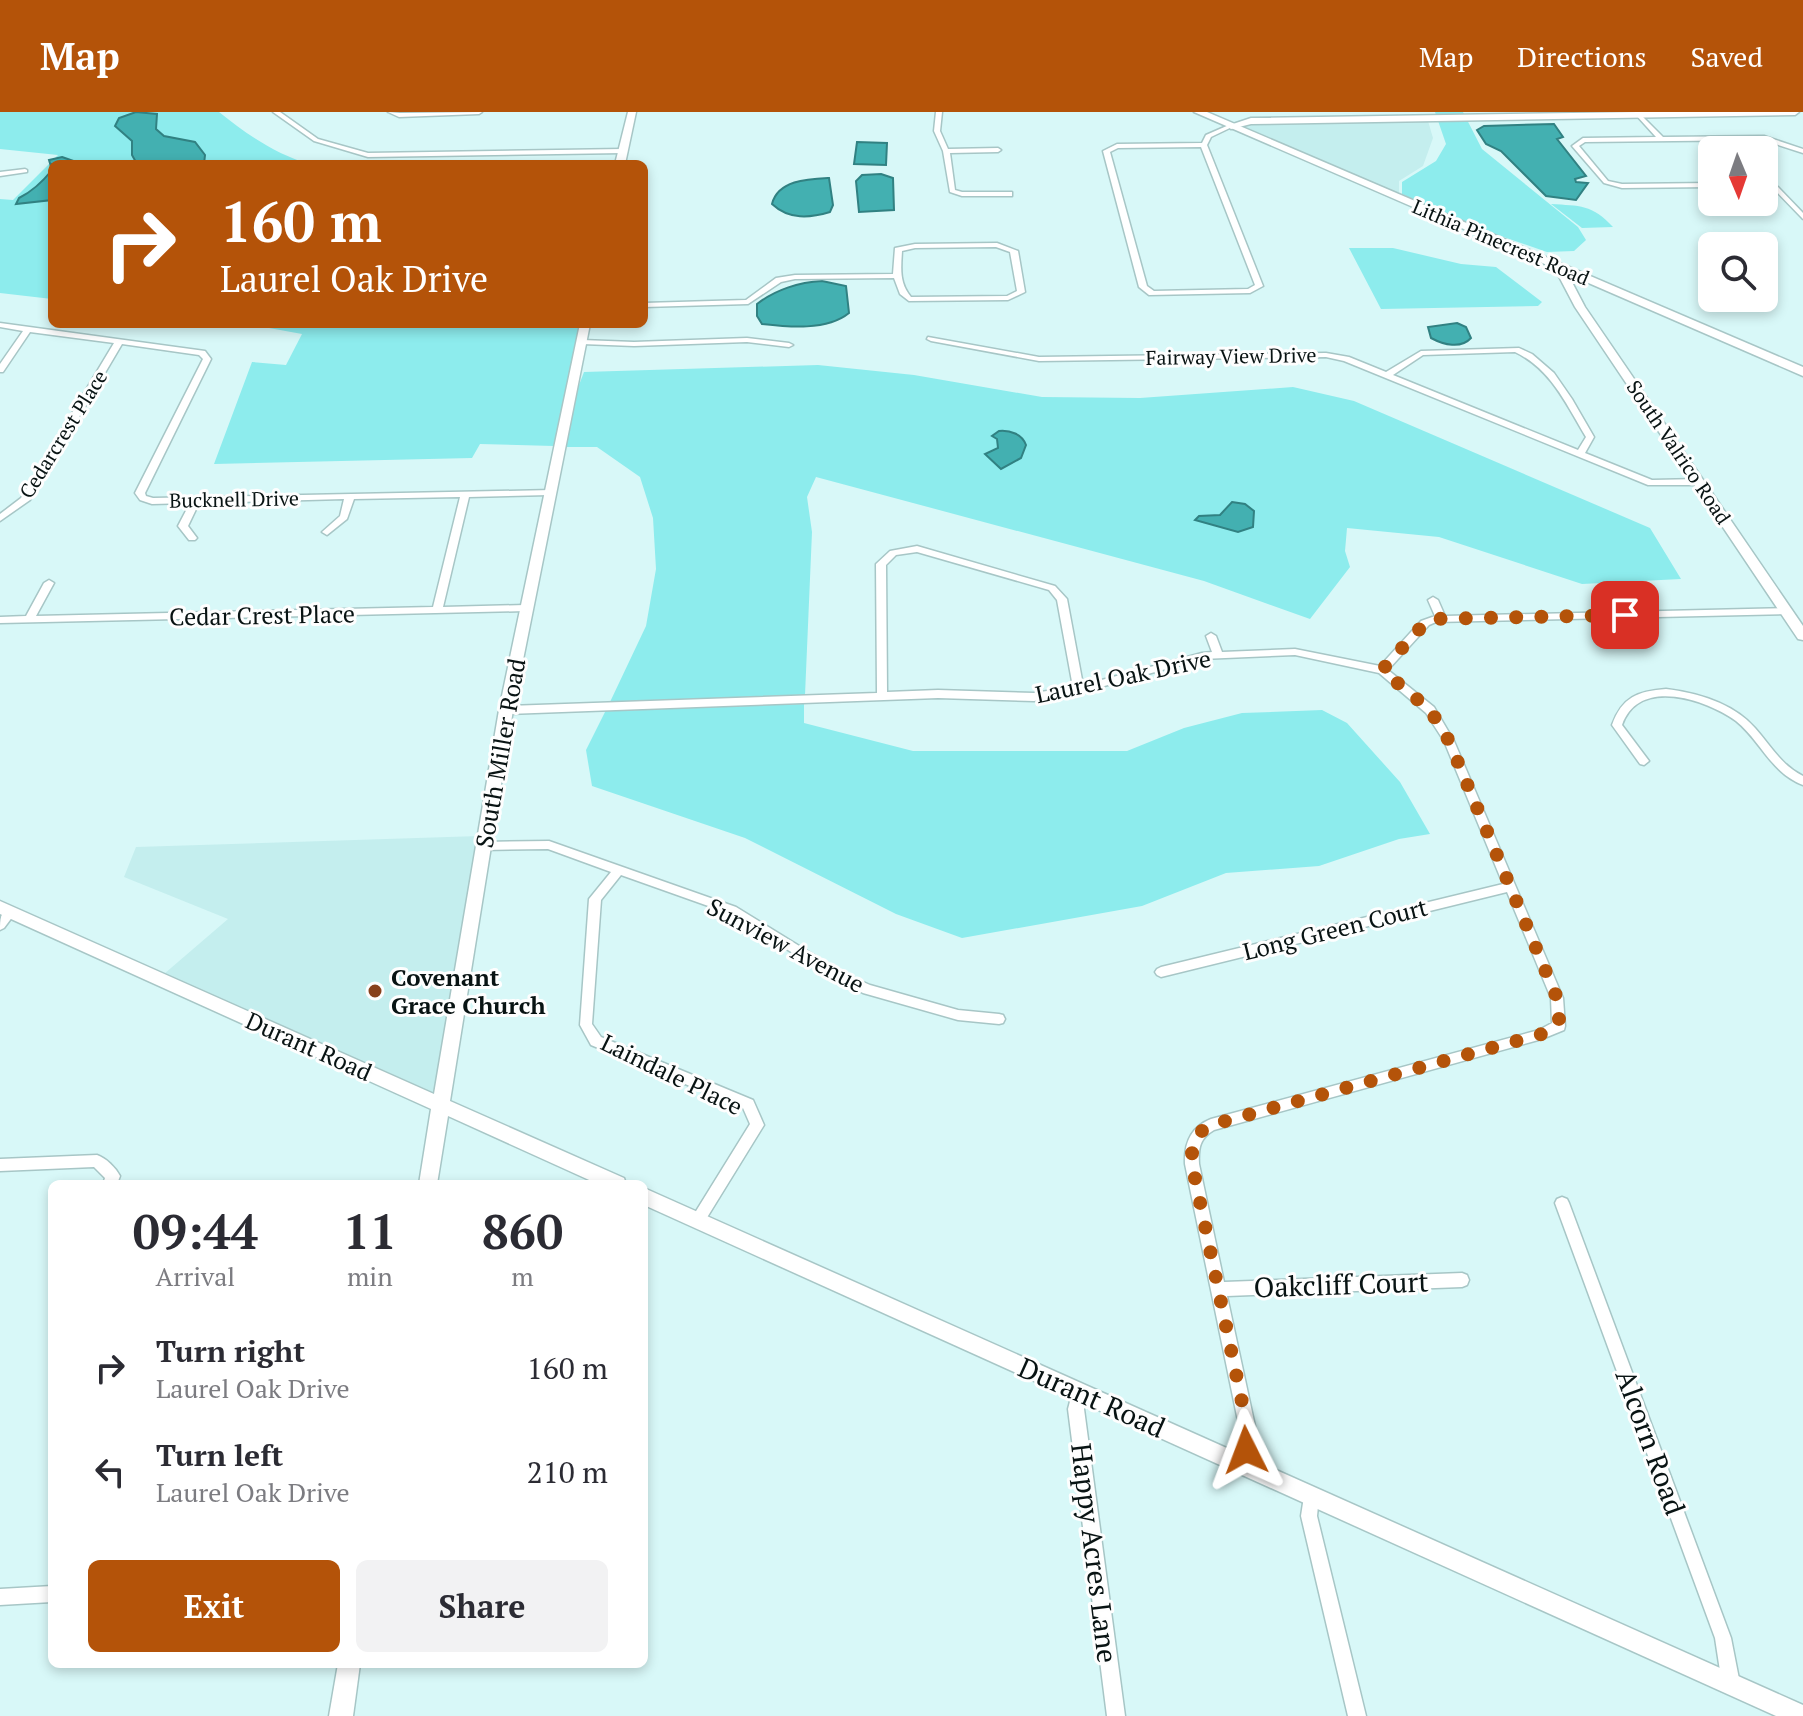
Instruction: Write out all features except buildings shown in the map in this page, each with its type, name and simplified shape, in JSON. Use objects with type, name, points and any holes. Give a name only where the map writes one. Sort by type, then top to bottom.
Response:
[{"type":"main road","name":"Lithia Pinecrest Road","points":[[1199,112],[1451,221],[1470,233],[1803,372]]},
{"type":"street","points":[[276,112],[316,140],[368,155],[623,151]]},
{"type":"street","points":[[391,112],[399,115],[479,112]]},
{"type":"street","points":[[621,160],[632,112]]},
{"type":"street","points":[[939,112],[937,131],[946,151],[952,191],[962,194],[1009,194]]},
{"type":"street","points":[[1204,145],[1117,146],[1106,151],[1143,287],[1152,293],[1250,291],[1259,286],[1204,145],[1208,136],[1231,126],[1251,121],[1795,112]]},
{"type":"street","points":[[1638,114],[1660,138]]},
{"type":"street","points":[[1698,185],[1622,186],[1606,182],[1575,146],[1583,140],[1764,138],[1803,151]]},
{"type":"street","points":[[946,151],[998,150]]},
{"type":"street","points":[[0,174],[25,171]]},
{"type":"street","points":[[1778,190],[1803,217]]},
{"type":"street","points":[[997,245],[1014,251],[1021,292],[1008,298],[909,299],[901,293],[896,276],[898,250],[915,246],[997,245]]},
{"type":"street","name":"South Valrico Road","points":[[1554,268],[1794,617],[1803,636]]},
{"type":"street","points":[[648,305],[748,302],[779,280],[795,277],[896,276]]},
{"type":"street","name":"Bucknell Drive","points":[[0,325],[202,353],[207,359],[140,493],[143,498],[152,501],[549,492]]},
{"type":"street","name":"South Miller Road","points":[[429,1180],[506,710],[584,328]]},
{"type":"street","points":[[0,370],[28,329]]},
{"type":"street","name":"Fairway View Drive","points":[[931,339],[1039,359],[1326,355],[1346,359],[1387,375],[1651,483],[1700,482]]},
{"type":"street","points":[[582,342],[648,344],[747,340],[789,345]]},
{"type":"street","name":"Cedarcrest Place","points":[[0,518],[25,500],[119,342]]},
{"type":"street","points":[[1387,375],[1421,353],[1516,350],[1530,355],[1544,364],[1590,437],[1579,455]]},
{"type":"street","points":[[437,611],[465,494]]},
{"type":"street","points":[[327,532],[344,517],[350,496]]},
{"type":"street","points":[[192,538],[183,526],[196,500]]},
{"type":"street","points":[[882,697],[881,564],[893,553],[917,549],[1052,588],[1062,599],[1079,690]]},
{"type":"street","points":[[29,620],[49,583]]},
{"type":"street","points":[[1433,600],[1441,619]]},
{"type":"street","name":"Cedar Crest Place","points":[[0,620],[525,608]]},
{"type":"street","points":[[1382,670],[1425,623],[1441,619],[1794,617]]},
{"type":"street","points":[[1211,636],[1218,655]]},
{"type":"street","name":"Laurel Oak Drive","points":[[506,710],[938,694],[1034,697],[1079,690],[1202,656],[1295,652],[1382,670],[1430,710],[1449,741],[1557,998],[1559,1026],[1542,1034],[1202,1129],[1192,1144],[1192,1164],[1247,1426],[1245,1466]]},
{"type":"street","points":[[1644,761],[1617,725],[1625,707],[1643,696],[1673,692],[1713,703],[1743,722],[1770,758],[1803,781]]},
{"type":"street","name":"Sunview Avenue","points":[[483,846],[549,845],[732,910],[839,976],[867,989],[958,1015],[999,1019]]},
{"type":"street","name":"Laindale Place","points":[[618,871],[595,899],[586,1025],[596,1041],[748,1104],[757,1125],[698,1220]]},
{"type":"street","name":"Long Green Court","points":[[1161,972],[1510,887]]},
{"type":"street","name":"Durant Road","points":[[3,915],[608,1180]]},
{"type":"street","points":[[0,1165],[97,1161],[113,1176],[112,1180]]},
{"type":"street","name":"Durant Road","points":[[648,1198],[1802,1716]]},
{"type":"street","name":"Alcorn Road","points":[[1562,1203],[1723,1638],[1731,1684]]},
{"type":"street","name":"Oakcliff Court","points":[[1220,1289],[1462,1280]]},
{"type":"street","name":"Happy Acres Lane","points":[[1079,1391],[1076,1409],[1116,1716]]},
{"type":"street","points":[[1311,1496],[1309,1516],[1357,1716]]},
{"type":"street","points":[[0,1597],[48,1594]]},
{"type":"street","points":[[341,1716],[348,1668]]},
{"type":"shaded area","points":[[0,112],[219,112],[262,142],[298,160],[53,160],[58,155],[0,149]]},
{"type":"shaded area","points":[[136,112],[157,114],[156,129],[164,136],[195,142],[205,155],[204,160],[135,160],[132,141],[115,126],[119,118]]},
{"type":"shaded area","points":[[1435,112],[1463,112],[1482,149],[1578,227],[1586,240],[1574,251],[1547,252],[1463,223],[1402,194],[1402,182],[1436,161],[1446,144]]},
{"type":"shaded area","points":[[1428,121],[1433,138],[1423,166],[1399,181],[1399,192],[1393,193],[1236,126],[1245,123]]},
{"type":"shaded area","points":[[1554,124],[1563,137],[1557,139],[1586,176],[1575,179],[1576,182],[1588,183],[1576,200],[1546,196],[1501,151],[1486,144],[1477,130],[1484,126]]},
{"type":"shaded area","points":[[857,142],[887,143],[886,165],[854,164]]},
{"type":"shaded area","points":[[48,165],[48,299],[0,293],[0,199],[13,200]]},
{"type":"shaded area","points":[[48,174],[48,200],[16,204],[19,198]]},
{"type":"shaded area","points":[[881,174],[893,178],[894,210],[859,212],[856,181],[862,175]]},
{"type":"shaded area","points":[[829,178],[833,205],[830,212],[800,216],[785,213],[772,204],[775,196],[787,185]]},
{"type":"shaded area","points":[[1551,204],[1592,210],[1613,227],[1582,228]]},
{"type":"shaded area","points":[[1349,248],[1393,248],[1461,264],[1496,267],[1542,302],[1538,306],[1381,309]]},
{"type":"shaded area","points":[[822,281],[846,286],[849,313],[840,319],[819,325],[783,326],[762,324],[757,316],[757,304],[779,291]]},
{"type":"shaded area","points":[[1457,323],[1466,327],[1471,338],[1462,344],[1452,345],[1431,338],[1428,327]]},
{"type":"shaded area","points":[[269,328],[580,328],[554,446],[480,444],[472,458],[214,464],[252,362],[286,365],[302,334]]},
{"type":"shaded area","points":[[818,365],[914,375],[1042,397],[1140,398],[1293,387],[1354,401],[1650,528],[1681,579],[1582,584],[1439,537],[1347,528],[1345,551],[1350,567],[1310,619],[1204,581],[816,477],[807,497],[812,532],[805,695],[610,702],[646,626],[656,569],[653,518],[640,477],[597,447],[563,447],[574,398],[584,372]]},
{"type":"shaded area","points":[[999,431],[1015,434],[1026,445],[1021,458],[1001,469],[985,454],[998,448],[997,439],[992,436]]},
{"type":"shaded area","points":[[1232,502],[1245,504],[1254,511],[1253,527],[1238,532],[1195,520],[1199,516],[1220,515]]},
{"type":"shaded area","points":[[804,704],[804,723],[913,751],[1127,751],[1184,728],[1242,713],[1322,710],[1347,723],[1400,782],[1430,834],[1399,839],[1319,866],[1226,873],[1142,906],[962,938],[896,914],[745,838],[592,786],[586,750],[606,710]]},
{"type":"shaded area","points":[[479,836],[436,1095],[164,974],[228,919],[124,877],[136,847]]},
{"type":"place","name":"Covenant Grace Church","points":[[375,991]]},
{"type":"route","points":[[1246,1450],[1247,1426],[1192,1164],[1192,1144],[1202,1129],[1542,1034],[1559,1026],[1557,998],[1449,741],[1430,710],[1382,670],[1425,623],[1434,619],[1625,615]]}]
